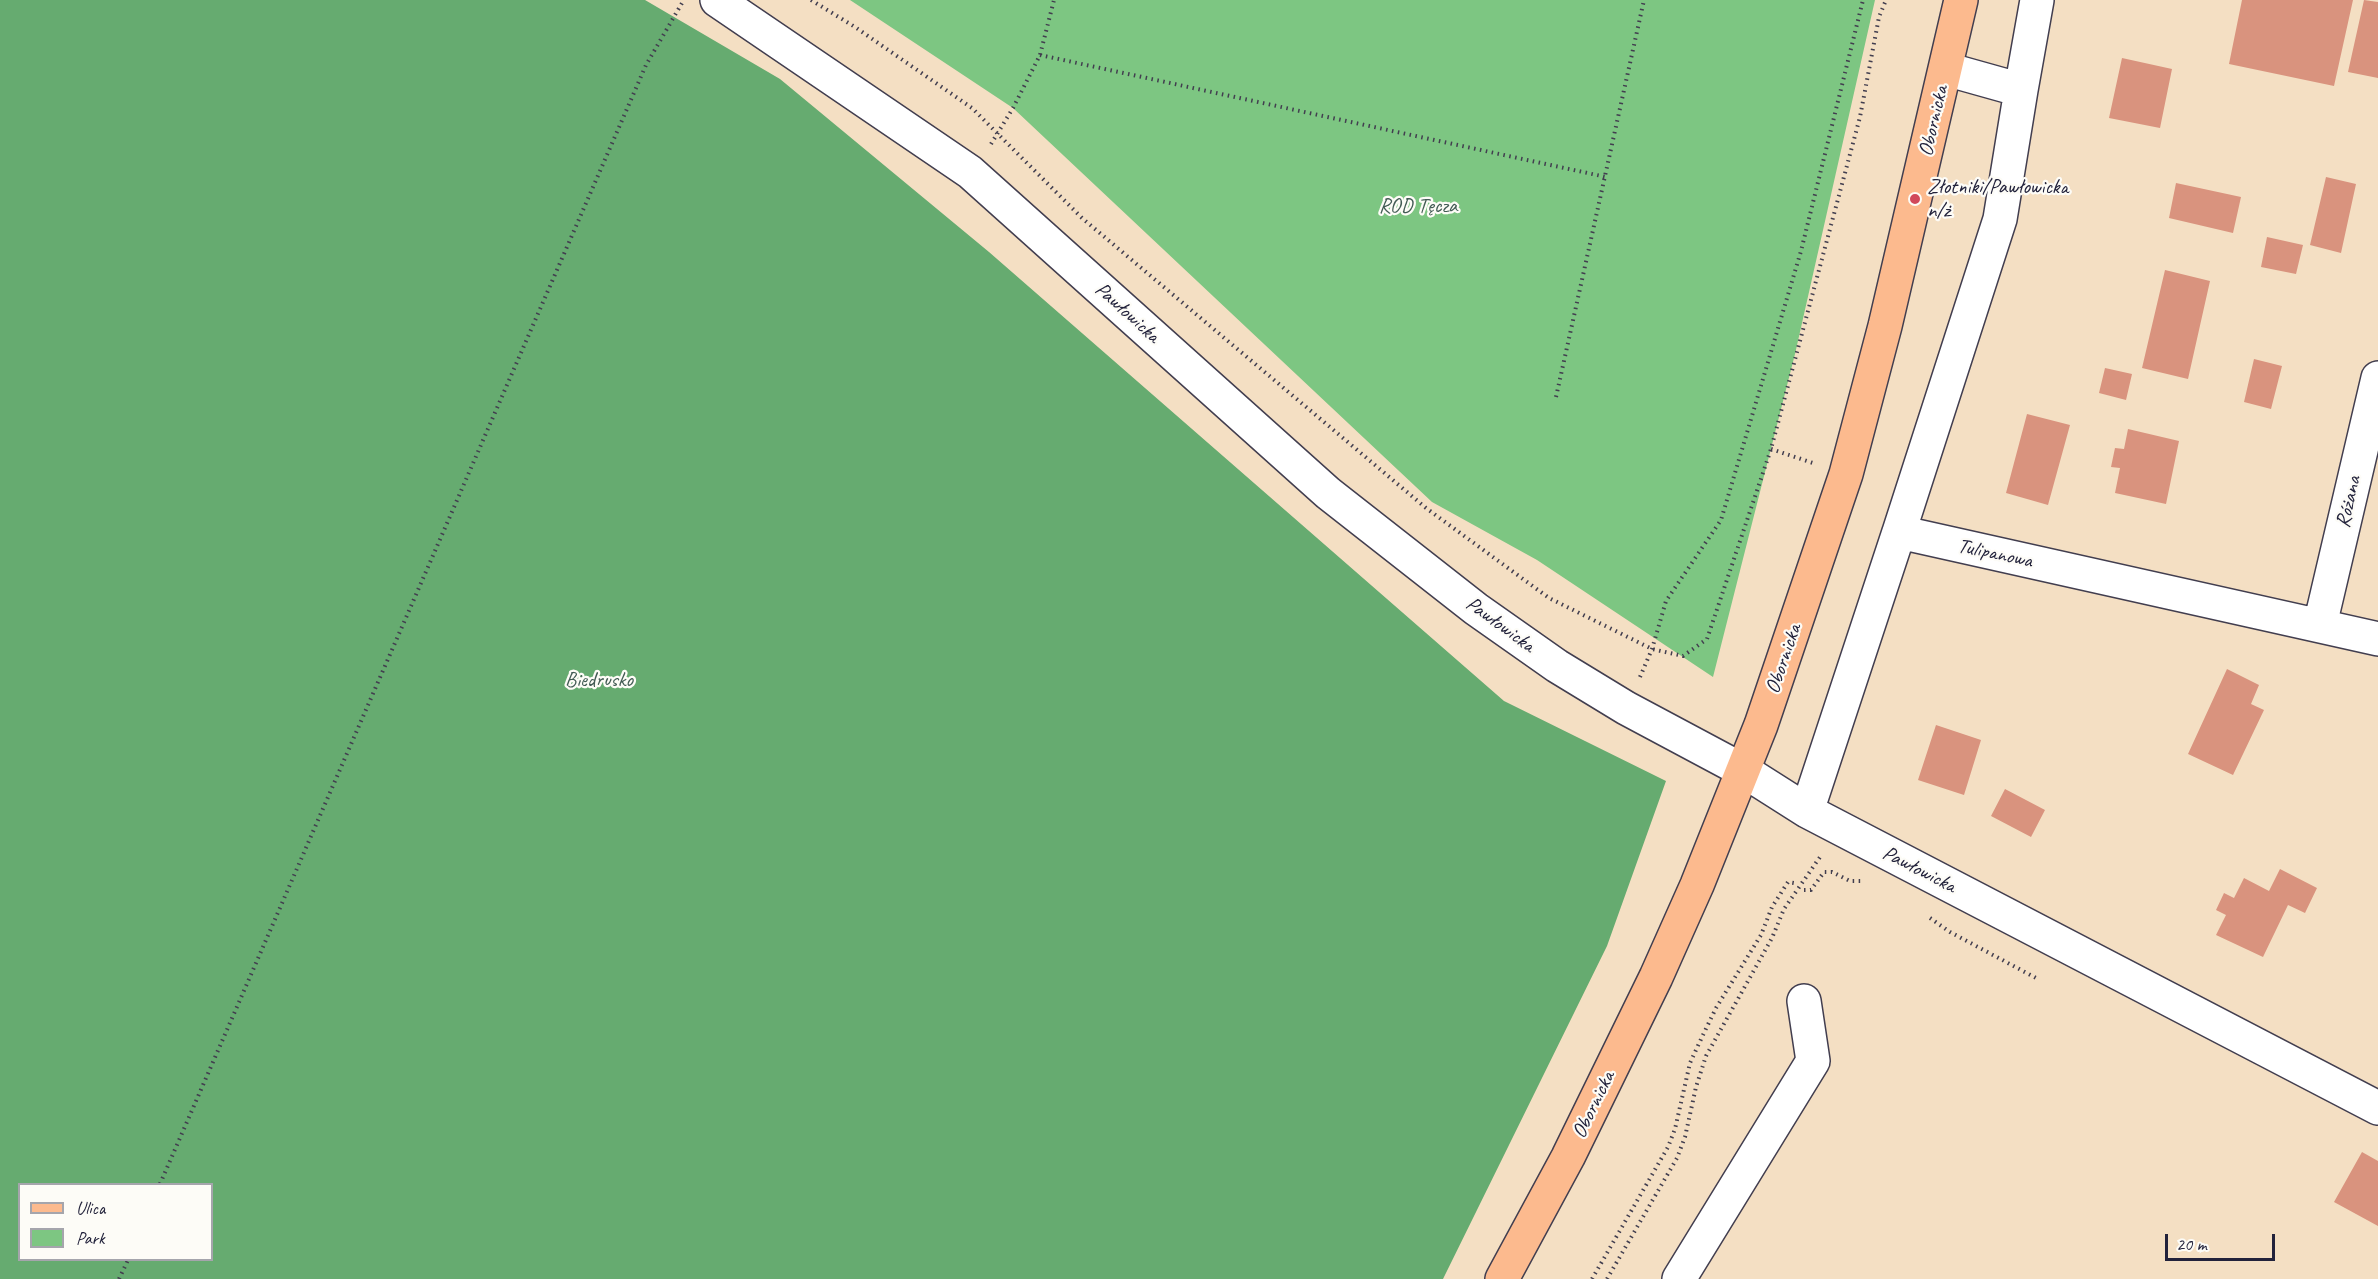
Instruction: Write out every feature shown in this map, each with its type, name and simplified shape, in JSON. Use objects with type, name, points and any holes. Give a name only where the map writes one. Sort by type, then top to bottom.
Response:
[{"type":"main road","name":"Obornicka","points":[[1502,1279],[1568,1157],[1656,977],[1744,771],[1846,474],[1885,326],[1961,0]]},
{"type":"street","name":"Pawłowicka","points":[[717,0],[970,172],[1328,492],[1476,609],[1557,666],[1626,708],[1744,771],[1806,811],[2378,1108]]},
{"type":"street","points":[[1806,811],[2000,219],[2037,0]]},
{"type":"street","points":[[1946,69],[2021,90]]},
{"type":"street","name":"Różana","points":[[2320,625],[2378,378]]},
{"type":"street","name":"Tulipanowa","points":[[1899,532],[2378,639]]},
{"type":"street","points":[[1679,1279],[1813,1061],[1803,1001]]},
{"type":"path","points":[[161,1183],[646,65],[683,0]]},
{"type":"path","points":[[811,0],[855,27],[972,108],[1082,218],[1426,508],[1549,598],[1652,649],[1683,656],[1707,639],[1771,449],[1860,117],[1879,17],[1886,0]]},
{"type":"path","points":[[970,172],[997,135],[1040,55],[1054,0]]},
{"type":"path","points":[[1556,397],[1644,0]]},
{"type":"path","points":[[1626,708],[1652,649],[1666,602],[1721,520],[1802,251],[1863,0]]},
{"type":"path","points":[[1040,55],[1606,177]]},
{"type":"path","points":[[1607,1279],[1677,1158],[1685,1137],[1696,1087],[1706,1056],[1772,938],[1784,909],[1824,852]]},
{"type":"path","points":[[1804,890],[1811,890],[1824,872],[1832,872],[1850,881],[1870,880]]},
{"type":"path","points":[[1592,1279],[1668,1147],[1675,1130],[1690,1062],[1711,1018],[1761,935],[1772,907],[1788,882],[1794,883]]},
{"type":"path","points":[[1924,913],[1950,932],[2036,978]]},
{"type":"path","points":[[119,1279],[128,1261]]},
{"type":"green space","name":"Biedrusko","points":[[0,0],[645,0],[780,79],[989,252],[1504,701],[1666,781],[1607,946],[1443,1279],[0,1279]]},
{"type":"green space","name":"ROD Tęcza","points":[[850,0],[1875,0],[1795,354],[1713,677],[1537,560],[1432,502],[1013,108]]},
{"type":"building","points":[[2242,0],[2353,0],[2334,86],[2229,64]]},
{"type":"building","points":[[2364,0],[2378,2],[2378,78],[2348,72]]},
{"type":"building","points":[[2122,58],[2172,69],[2160,128],[2109,118]]},
{"type":"building","points":[[2326,177],[2356,184],[2341,253],[2310,245]]},
{"type":"building","points":[[2176,183],[2241,197],[2233,233],[2169,218]]},
{"type":"building","points":[[2267,237],[2303,245],[2296,274],[2261,267]]},
{"type":"building","points":[[2165,270],[2210,281],[2188,379],[2142,368]]},
{"type":"building","points":[[2254,359],[2282,366],[2271,409],[2244,402]]},
{"type":"building","points":[[2105,368],[2132,374],[2126,400],[2099,393]]},
{"type":"building","points":[[2027,414],[2070,425],[2048,505],[2006,493]]},
{"type":"building","points":[[2128,429],[2179,441],[2166,504],[2115,493],[2120,468],[2111,467],[2115,448],[2124,449]]},
{"type":"building","points":[[2227,669],[2259,685],[2251,704],[2264,710],[2233,775],[2188,754]]},
{"type":"building","points":[[1936,725],[1981,740],[1964,795],[1918,780]]},
{"type":"building","points":[[2005,789],[2045,810],[2031,837],[1991,816]]},
{"type":"building","points":[[2280,869],[2317,888],[2305,913],[2288,905],[2263,957],[2216,935],[2226,915],[2216,910],[2224,893],[2234,898],[2244,878],[2269,891]]},
{"type":"building","points":[[2362,1152],[2378,1161],[2378,1226],[2334,1202]]},
{"type":"place","name":"Złotniki/Pawłowicka n/ż","points":[[1915,199]]}]
